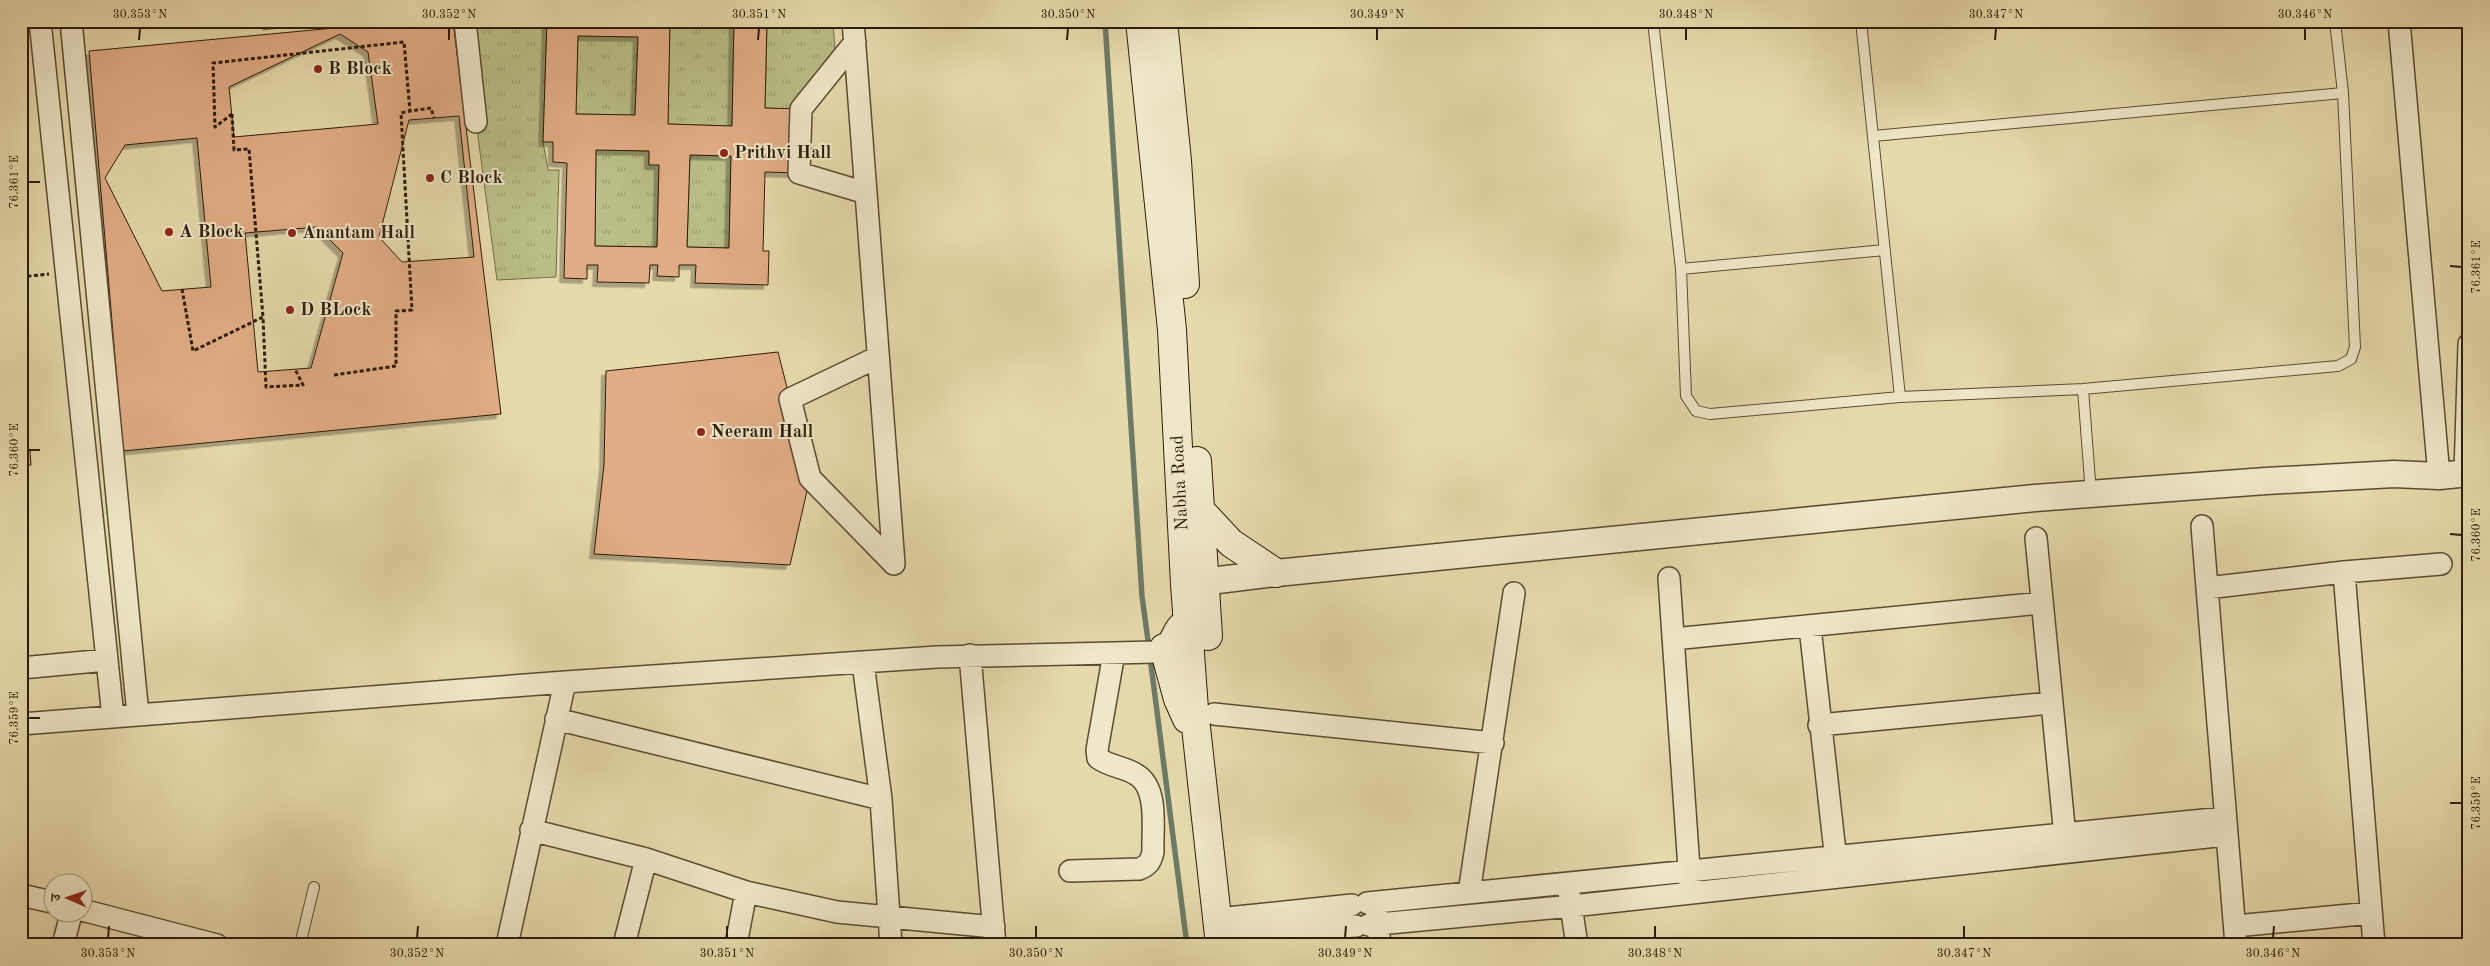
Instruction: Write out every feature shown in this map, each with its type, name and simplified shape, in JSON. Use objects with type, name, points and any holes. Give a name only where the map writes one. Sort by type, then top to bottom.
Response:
[{"type":"main road","name":"Nabha Road","points":[[1140,21],[1170,210],[1201,511],[1195,583]]},
{"type":"main road","name":"Nabha Road","points":[[1163,21],[1172,330],[1195,583],[1197,617],[1197,734],[1226,933]]},
{"type":"main road","points":[[1201,511],[1231,543],[1276,573]]},
{"type":"main road","name":"Nabha Road","points":[[1197,617],[1214,714],[1226,933]]},
{"type":"main road","points":[[1154,651],[1197,734]]},
{"type":"street","points":[[40,21],[113,717]]},
{"type":"street","points":[[71,21],[138,715]]},
{"type":"street","points":[[465,21],[476,122]]},
{"type":"street","points":[[853,21],[894,564],[810,478],[790,399],[878,357]]},
{"type":"street","points":[[2399,21],[2458,474]]},
{"type":"street","points":[[855,42],[801,109],[799,172],[866,193]]},
{"type":"street","points":[[67,272],[95,268]]},
{"type":"street","points":[[2458,474],[2469,344]]},
{"type":"street","points":[[1195,583],[1276,573],[2091,494],[2394,474],[2458,474]]},
{"type":"street","points":[[2202,526],[2225,827],[2236,935],[2372,913]]},
{"type":"street","points":[[2036,538],[2066,842]]},
{"type":"street","points":[[2206,588],[2344,572],[2441,564]]},
{"type":"street","points":[[2344,572],[2374,945]]},
{"type":"street","points":[[1669,578],[1691,893]]},
{"type":"street","points":[[1469,892],[1514,593]]},
{"type":"street","points":[[1673,639],[2041,603]]},
{"type":"street","points":[[21,724],[565,682],[970,655],[1154,651],[1171,639],[1175,628],[1182,620],[1197,617]]},
{"type":"street","points":[[1810,627],[1838,877]]},
{"type":"street","points":[[1070,871],[1139,869],[1151,860],[1153,852],[1151,798],[1148,785],[1137,774],[1098,758],[1097,750],[1114,653]]},
{"type":"street","points":[[531,830],[646,859],[746,892],[837,912],[889,918],[995,936],[970,655]]},
{"type":"street","points":[[21,668],[107,660]]},
{"type":"street","points":[[863,663],[881,799],[890,945]]},
{"type":"street","points":[[507,945],[565,682]]},
{"type":"street","points":[[1820,725],[2051,703]]},
{"type":"street","points":[[1214,714],[1492,743]]},
{"type":"street","points":[[556,718],[881,799]]},
{"type":"street","points":[[1226,933],[1364,903],[1835,855],[2066,842],[2225,827]]},
{"type":"street","points":[[1226,933],[1367,925],[1572,906],[1838,877],[2066,842]]},
{"type":"street","points":[[624,945],[646,859]]},
{"type":"street","points":[[1568,883],[1576,945]]},
{"type":"street","points":[[736,945],[746,892]]},
{"type":"street","points":[[21,895],[42,900]]},
{"type":"street","points":[[1364,903],[1367,925],[1380,945]]},
{"type":"street","points":[[92,913],[176,940],[216,945]]},
{"type":"street","points":[[63,945],[68,924]]},
{"type":"lane","points":[[1653,21],[1681,269],[1686,396],[1696,411],[1710,414],[1900,397],[2083,388],[2338,366],[2351,360],[2355,347],[2343,93],[2335,21]]},
{"type":"lane","points":[[1861,21],[1900,397]]},
{"type":"lane","points":[[1873,136],[2343,93]]},
{"type":"lane","points":[[1681,269],[1885,250]]},
{"type":"lane","points":[[2083,388],[2091,494]]},
{"type":"lane","points":[[300,945],[314,887]]},
{"type":"path","points":[[295,369],[303,385],[266,387],[249,149],[234,150],[232,114],[215,127],[213,63],[404,42],[410,111]]},
{"type":"path","points":[[334,375],[396,366],[396,311],[412,310],[401,113],[431,108],[434,118]]},
{"type":"path","points":[[21,277],[67,272]]},
{"type":"path","points":[[182,289],[193,351],[262,317]]},
{"type":"green space","points":[[262,21],[335,21],[263,30]]},
{"type":"green space","points":[[470,21],[547,21],[543,142],[548,170],[559,170],[556,277],[497,280],[476,122]]},
{"type":"green space","points":[[670,21],[734,21],[732,126],[668,124]]},
{"type":"green space","points":[[767,21],[833,21],[835,51],[792,109],[765,108]]},
{"type":"green space","points":[[578,36],[638,37],[635,115],[576,114]]},
{"type":"green space","points":[[596,150],[649,151],[649,164],[659,165],[657,247],[595,246]]},
{"type":"green space","points":[[690,155],[731,156],[729,248],[687,247]]},
{"type":"building","name":"Anantam Hall","points":[[409,21],[453,21],[501,414],[123,451],[89,51]]},
{"type":"building","name":"Prithvi Hall","points":[[547,21],[670,21],[668,124],[732,126],[734,21],[767,21],[765,108],[801,109],[799,173],[765,172],[763,251],[769,251],[768,285],[695,283],[696,265],[679,265],[679,277],[657,276],[658,265],[650,265],[649,283],[597,282],[598,265],[587,265],[587,279],[564,278],[567,163],[553,162],[553,142],[543,142]],"holes":[[[578,36],[638,37],[635,115],[576,114]],[[596,150],[649,151],[649,165],[659,165],[657,247],[595,246]],[[690,155],[731,156],[729,248],[687,247]]]},
{"type":"building","name":"B Block","points":[[340,34],[368,52],[378,124],[234,137],[229,87]]},
{"type":"building","name":"C Block","points":[[459,116],[474,257],[402,262],[379,237],[409,120]]},
{"type":"building","name":"A Block","points":[[197,138],[211,287],[162,291],[105,178],[125,145]]},
{"type":"building","name":"D BLock","points":[[317,227],[343,253],[311,368],[258,372],[245,233]]},
{"type":"building","name":"Neeram Hall","points":[[778,352],[810,478],[790,565],[594,554],[604,465],[606,371]]},
{"type":"building","points":[[21,435],[23,435],[25,451],[30,451],[31,465],[21,466]]},
{"type":"waterway","points":[[1105,21],[1142,596],[1149,648]]},
{"type":"waterway","points":[[1150,657],[1187,945]]},
{"type":"place","name":"B Block","points":[[318,69]]},
{"type":"place","name":"Prithvi Hall","points":[[724,153]]},
{"type":"place","name":"C Block","points":[[430,178]]},
{"type":"place","name":"A Block","points":[[169,232]]},
{"type":"place","name":"Anantam Hall","points":[[292,233]]},
{"type":"place","name":"D BLock","points":[[290,310]]},
{"type":"place","name":"Neeram Hall","points":[[701,432]]}]
